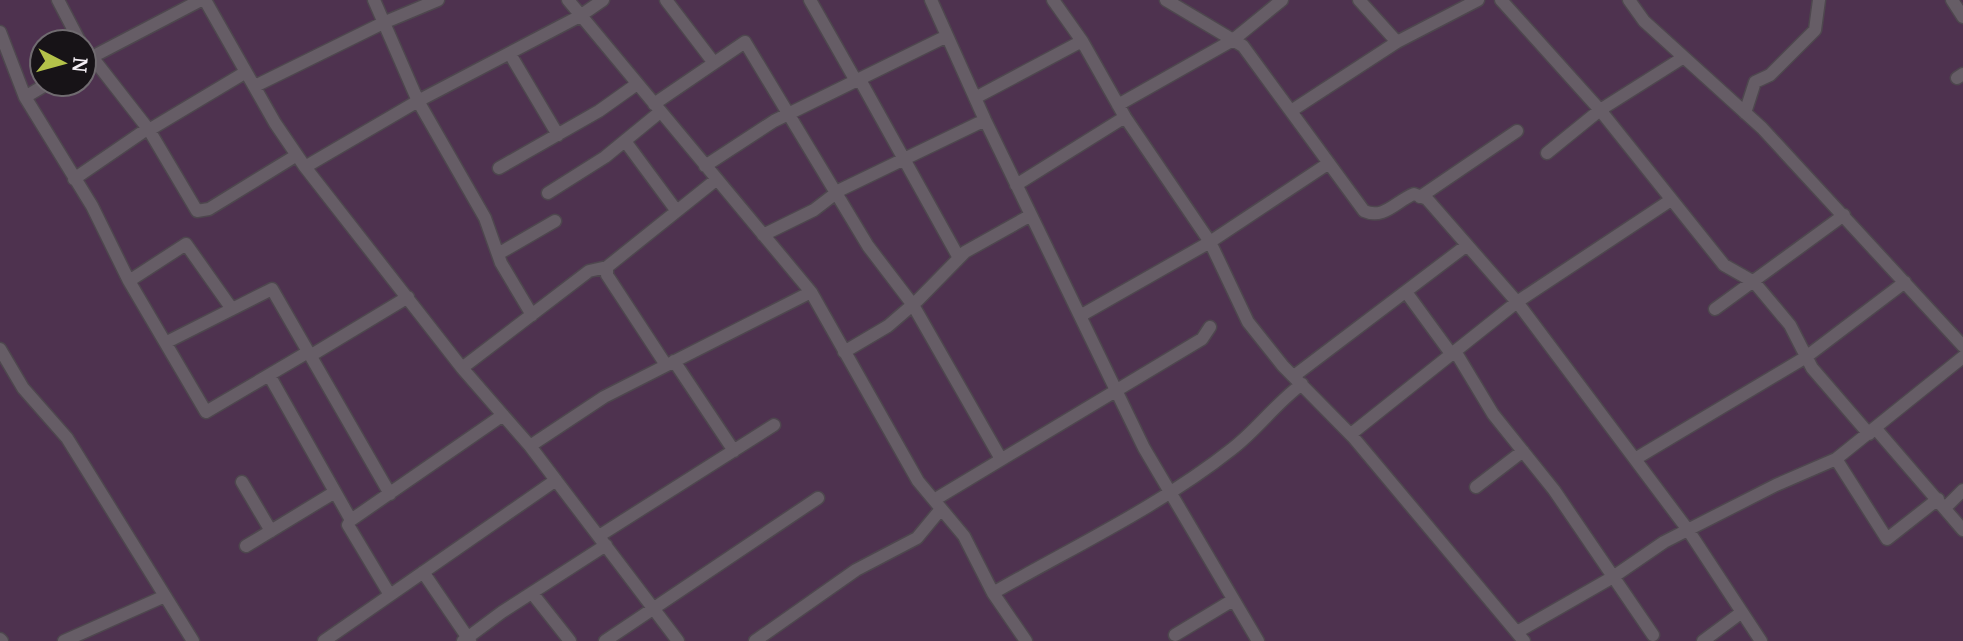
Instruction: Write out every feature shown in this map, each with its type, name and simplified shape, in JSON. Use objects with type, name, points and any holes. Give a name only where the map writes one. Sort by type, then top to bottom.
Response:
[{"type":"street","points":[[58,0],[72,28]]},
{"type":"street","points":[[98,52],[203,0],[305,167],[462,368],[530,446],[678,641]]},
{"type":"street","points":[[373,0],[418,101],[485,219],[498,254],[532,315]]},
{"type":"street","points":[[255,86],[383,23],[438,0]]},
{"type":"street","points":[[568,0],[811,292],[918,481],[964,536],[993,593],[1026,641]]},
{"type":"street","points":[[305,167],[418,101],[580,16],[603,0]]},
{"type":"street","points":[[666,0],[714,63]]},
{"type":"street","points":[[810,0],[959,258]]},
{"type":"street","points":[[931,0],[1016,185],[1168,493],[1258,641]]},
{"type":"street","points":[[1052,0],[1082,41],[1125,117],[1210,242],[1248,322],[1298,380],[1351,434],[1521,636],[1664,542],[1836,459],[1873,432],[1963,357]]},
{"type":"street","points":[[1166,0],[1243,46],[1364,211],[1373,215],[1382,214],[1414,194],[1427,199],[1517,302],[1688,530],[1761,641]]},
{"type":"street","points":[[1118,105],[1233,40],[1282,0]]},
{"type":"street","points":[[1359,0],[1397,42]]},
{"type":"street","points":[[1291,111],[1397,42],[1478,0]]},
{"type":"street","points":[[1501,0],[1600,110],[1724,265],[1755,282],[1790,325],[1806,357],[1942,503],[1963,530]]},
{"type":"street","points":[[1629,0],[1644,21],[1745,113],[1844,215],[1963,346]]},
{"type":"street","points":[[1745,113],[1755,82],[1770,75],[1815,30],[1819,0]]},
{"type":"street","points":[[1952,0],[1963,17]]},
{"type":"street","points":[[0,32],[25,97],[92,206],[128,281],[167,342],[206,412],[408,297]]},
{"type":"street","points":[[705,166],[743,139],[947,36]]},
{"type":"street","points":[[975,98],[1082,41]]},
{"type":"street","points":[[548,192],[605,157],[657,108],[745,42],[868,246],[913,304],[1001,459]]},
{"type":"street","points":[[510,54],[558,135]]},
{"type":"street","points":[[1547,153],[1600,110],[1684,57]]},
{"type":"street","points":[[98,70],[148,130],[197,211],[203,212],[297,155]]},
{"type":"street","points":[[74,178],[246,72]]},
{"type":"street","points":[[499,168],[599,111],[637,83]]},
{"type":"street","points":[[1016,185],[1125,117]]},
{"type":"street","points":[[763,234],[814,210],[835,193],[903,158],[985,120]]},
{"type":"street","points":[[1420,197],[1517,131]]},
{"type":"street","points":[[625,141],[676,210]]},
{"type":"street","points":[[1080,316],[1210,242],[1329,163]]},
{"type":"street","points":[[462,368],[590,271],[607,267],[717,179]]},
{"type":"street","points":[[1351,434],[1517,302],[1671,200]]},
{"type":"street","points":[[844,352],[888,326],[959,258],[1031,215]]},
{"type":"street","points":[[1715,309],[1844,215]]},
{"type":"street","points":[[498,254],[555,221]]},
{"type":"street","points":[[128,281],[186,244],[232,309]]},
{"type":"street","points":[[993,593],[1168,493],[1231,450],[1267,418],[1298,380],[1466,246]]},
{"type":"street","points":[[607,267],[607,275],[734,451]]},
{"type":"street","points":[[1634,459],[1806,357],[1905,282]]},
{"type":"street","points":[[167,342],[272,289],[390,494]]},
{"type":"street","points":[[530,446],[604,397],[811,292]]},
{"type":"street","points":[[1406,292],[1453,353],[1493,414],[1554,490],[1653,635]]},
{"type":"street","points":[[755,641],[846,577],[917,538],[938,505],[1001,459],[1202,339],[1210,327]]},
{"type":"street","points":[[0,349],[23,388],[67,438],[193,641]]},
{"type":"street","points":[[269,375],[351,520]]},
{"type":"street","points":[[390,595],[348,525],[351,520],[503,415]]},
{"type":"street","points":[[423,572],[467,640],[602,540],[774,425]]},
{"type":"street","points":[[1476,487],[1523,451]]},
{"type":"street","points":[[1836,459],[1887,539],[1963,490]]},
{"type":"street","points":[[324,641],[556,480]]},
{"type":"street","points":[[242,482],[271,531]]},
{"type":"street","points":[[246,546],[335,492]]},
{"type":"street","points":[[605,641],[818,498]]},
{"type":"street","points":[[532,593],[570,641]]},
{"type":"street","points":[[64,641],[165,596]]},
{"type":"street","points":[[1175,635],[1233,600]]},
{"type":"street","points":[[1703,641],[1742,612]]},
{"type":"shaded area","points":[[0,0],[1963,0],[1963,641],[0,641]]}]
